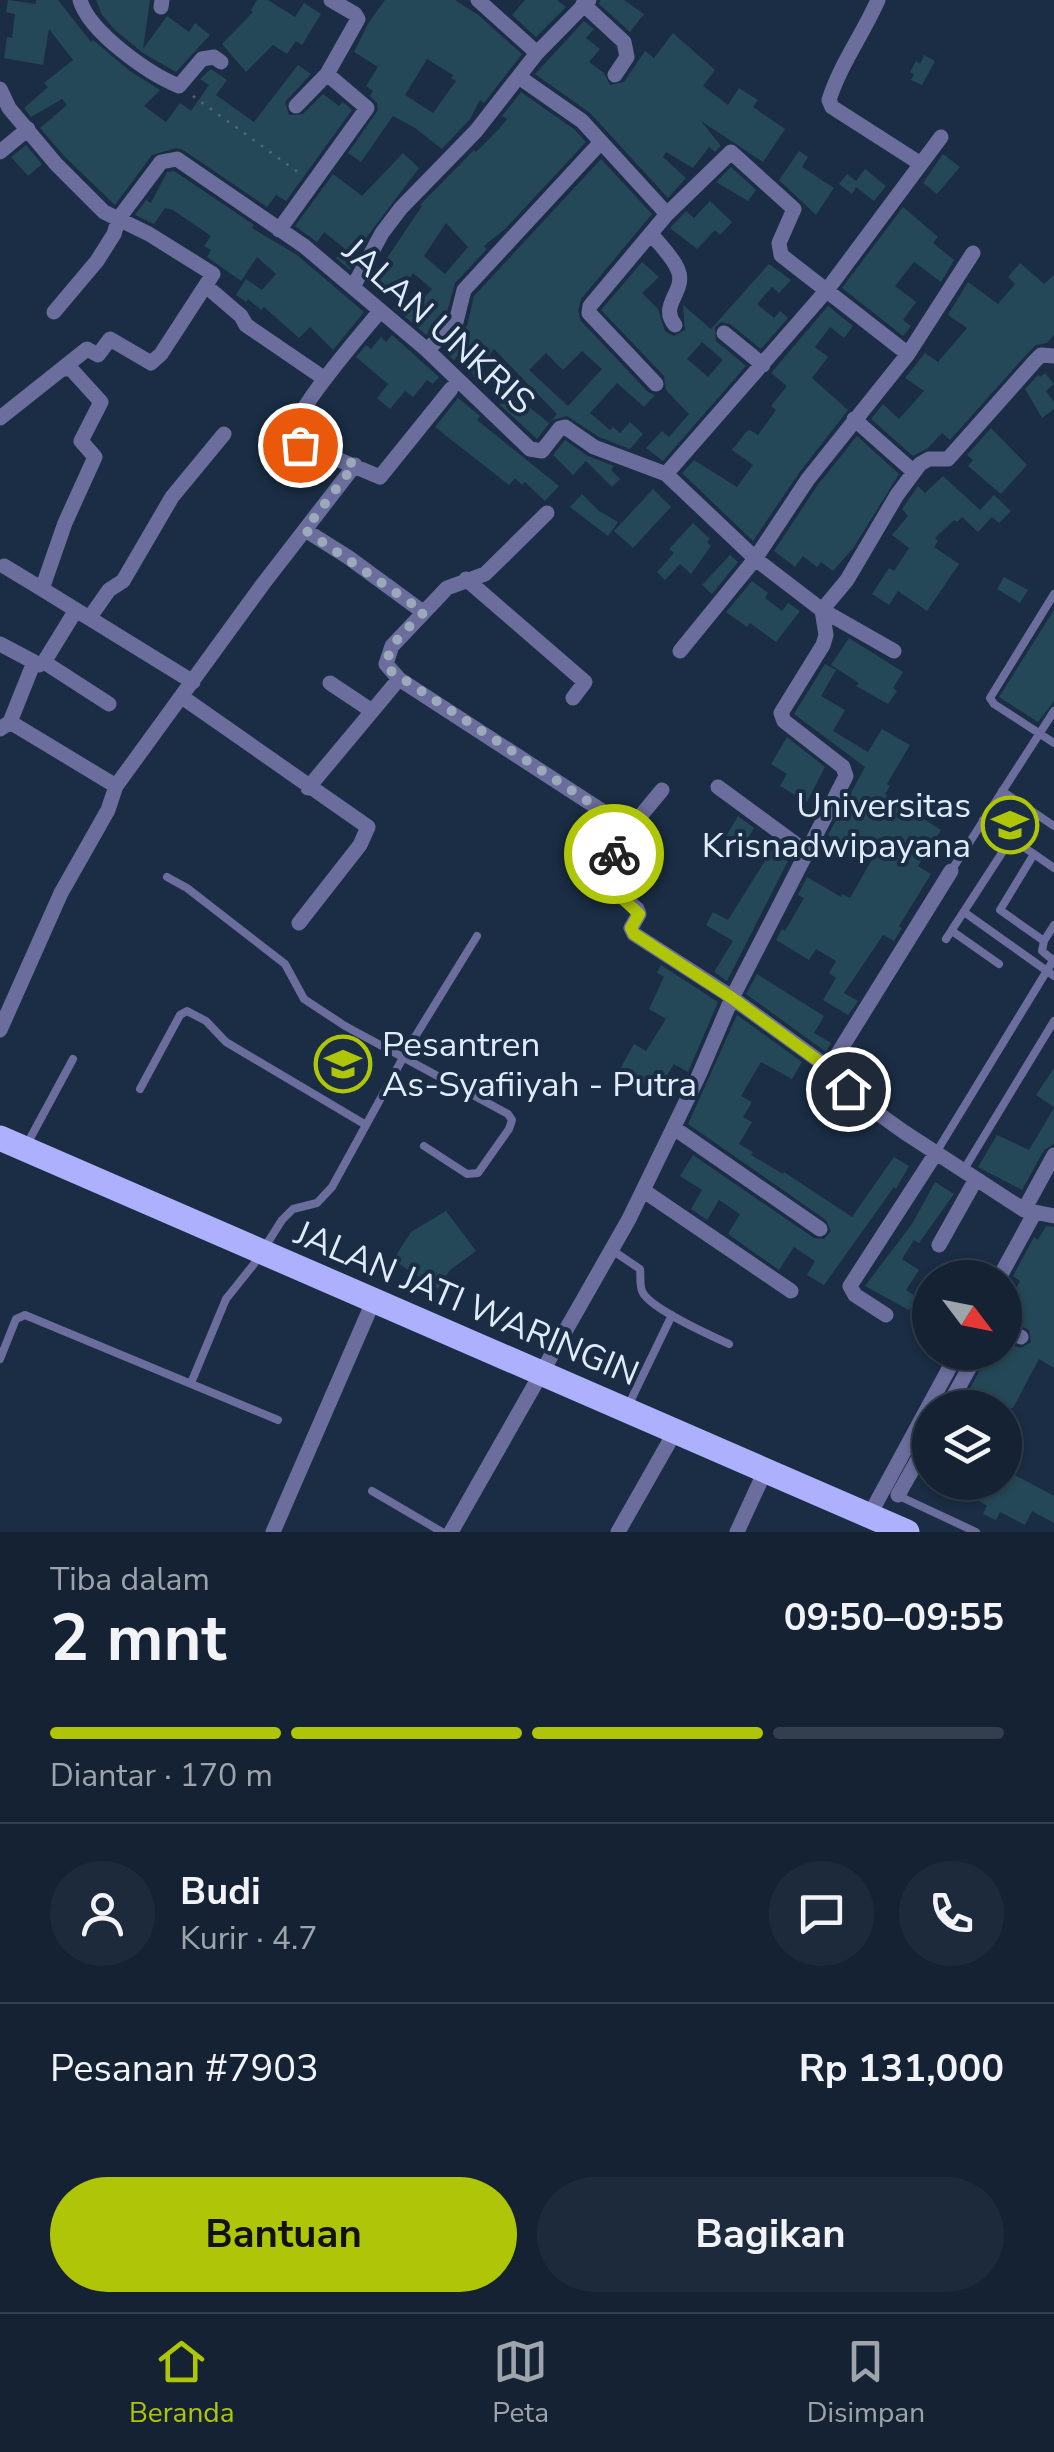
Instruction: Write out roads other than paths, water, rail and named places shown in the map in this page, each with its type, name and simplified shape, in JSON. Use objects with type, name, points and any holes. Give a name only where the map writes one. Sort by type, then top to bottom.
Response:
[{"type":"main road","name":"JALAN JATI WARINGIN","points":[[12,1144],[907,1532]]},
{"type":"street","points":[[80,0],[84,13],[110,40],[164,80],[179,86],[202,59],[221,62]]},
{"type":"street","points":[[296,106],[327,74],[358,19],[331,0]]},
{"type":"street","points":[[478,0],[537,53]]},
{"type":"street","points":[[878,0],[857,46],[837,76],[829,100],[832,108],[921,164]]},
{"type":"street","points":[[352,287],[401,208],[476,130],[537,53],[586,2],[626,48],[628,57],[615,75]]},
{"type":"street","points":[[279,230],[367,108],[327,74]]},
{"type":"street","points":[[519,76],[582,121],[667,214]]},
{"type":"street","points":[[0,89],[9,108],[76,186],[104,212],[213,274],[161,354],[151,363],[110,339],[98,355],[87,349],[0,418]]},
{"type":"street","points":[[0,152],[28,129]]},
{"type":"street","points":[[666,474],[827,290],[941,136]]},
{"type":"street","points":[[427,350],[456,322],[464,290],[600,142]]},
{"type":"street","points":[[656,384],[589,313],[596,298],[667,214],[726,154],[735,153],[794,209],[777,248],[780,255],[908,354]]},
{"type":"street","name":"JALAN UNKRIS","points":[[54,312],[108,246],[118,218],[161,162],[177,159],[352,287],[427,350],[536,452],[542,451],[565,427],[594,447],[666,474],[755,559],[822,610],[894,651]]},
{"type":"street","points":[[652,235],[679,270],[680,283],[668,308],[669,319],[675,326]]},
{"type":"street","points":[[680,651],[755,559],[808,478],[908,354],[973,253]]},
{"type":"street","points":[[206,286],[246,325],[325,379]]},
{"type":"street","points":[[380,311],[292,426],[291,440],[380,477],[451,389]]},
{"type":"street","points":[[724,333],[762,364]]},
{"type":"street","points":[[451,1532],[644,1190],[732,998],[846,772],[784,721],[781,713],[823,645],[826,636],[822,610],[847,580],[924,460],[948,459],[1034,361],[1041,355],[1054,356]]},
{"type":"street","points":[[42,589],[94,457],[81,441],[101,402],[71,370],[65,369]]},
{"type":"street","points":[[854,419],[914,472]]},
{"type":"street","points":[[116,786],[5,725],[39,662],[83,613],[123,581],[172,497],[224,434]]},
{"type":"street","points":[[0,1030],[61,893],[108,810],[116,786],[355,464]]},
{"type":"street","points":[[547,513],[485,574],[447,588],[386,657],[388,669],[630,829]]},
{"type":"street","points":[[305,530],[424,612]]},
{"type":"street","points":[[4,566],[193,682]]},
{"type":"street","points":[[466,579],[585,682],[573,698]]},
{"type":"street","points":[[0,644],[110,704]]},
{"type":"street","points":[[308,788],[399,679]]},
{"type":"street","points":[[330,683],[372,711]]},
{"type":"street","points":[[182,697],[368,827],[360,845],[299,923]]},
{"type":"street","points":[[718,787],[808,853]]},
{"type":"street","points":[[662,790],[630,829],[602,875],[639,914],[631,931],[732,998],[828,1068],[876,1112],[936,1153],[1029,1212],[1054,1216]]},
{"type":"street","points":[[828,1068],[951,871]]},
{"type":"street","points":[[674,1128],[820,1230]]},
{"type":"street","points":[[886,1315],[855,1294],[850,1286],[936,1153]]},
{"type":"street","points":[[1007,1260],[1054,1155]]},
{"type":"street","points":[[938,1244],[969,1175]]},
{"type":"street","points":[[644,1190],[791,1291]]},
{"type":"street","points":[[274,1532],[372,1302]]},
{"type":"street","points":[[869,1516],[948,1370]]},
{"type":"street","points":[[618,1532],[676,1430]]},
{"type":"street","points":[[737,1532],[766,1470]]},
{"type":"street","points":[[898,1495],[912,1470]]},
{"type":"lane","points":[[1054,594],[990,698],[1054,742]]},
{"type":"lane","points":[[951,871],[1054,711]]},
{"type":"lane","points":[[1002,791],[1054,826]]},
{"type":"lane","points":[[998,964],[949,935],[1024,806]]},
{"type":"lane","points":[[983,820],[1054,868]]},
{"type":"lane","points":[[1034,854],[1000,910],[1044,941]]},
{"type":"lane","points":[[167,877],[285,964],[304,999],[344,1026],[508,1114],[512,1120],[478,1173],[467,1174],[424,1146]]},
{"type":"lane","points":[[964,912],[1051,974]]},
{"type":"lane","points":[[936,1153],[1051,974],[1054,960],[1042,951],[1054,925]]},
{"type":"lane","points":[[191,1383],[226,1299],[287,1213],[322,1199],[477,936]]},
{"type":"lane","points":[[140,1089],[180,1015],[187,1011],[206,1021],[226,1042],[366,1125]]},
{"type":"lane","points":[[969,1175],[1054,1021]]},
{"type":"lane","points":[[12,1144],[73,1059]]},
{"type":"lane","points":[[612,1250],[640,1269],[643,1294],[672,1315],[729,1344]]},
{"type":"lane","points":[[0,1359],[16,1320],[25,1315],[278,1420]]},
{"type":"lane","points":[[626,1410],[672,1315]]},
{"type":"lane","points":[[372,1491],[442,1532]]},
{"type":"lane","points":[[898,1495],[976,1532]]},
{"type":"place","name":"Universitas Krisnadwipayana","points":[[1010,825]]},
{"type":"place","name":"Pesantren As-Syafiiyah - Putra","points":[[343,1064]]}]
